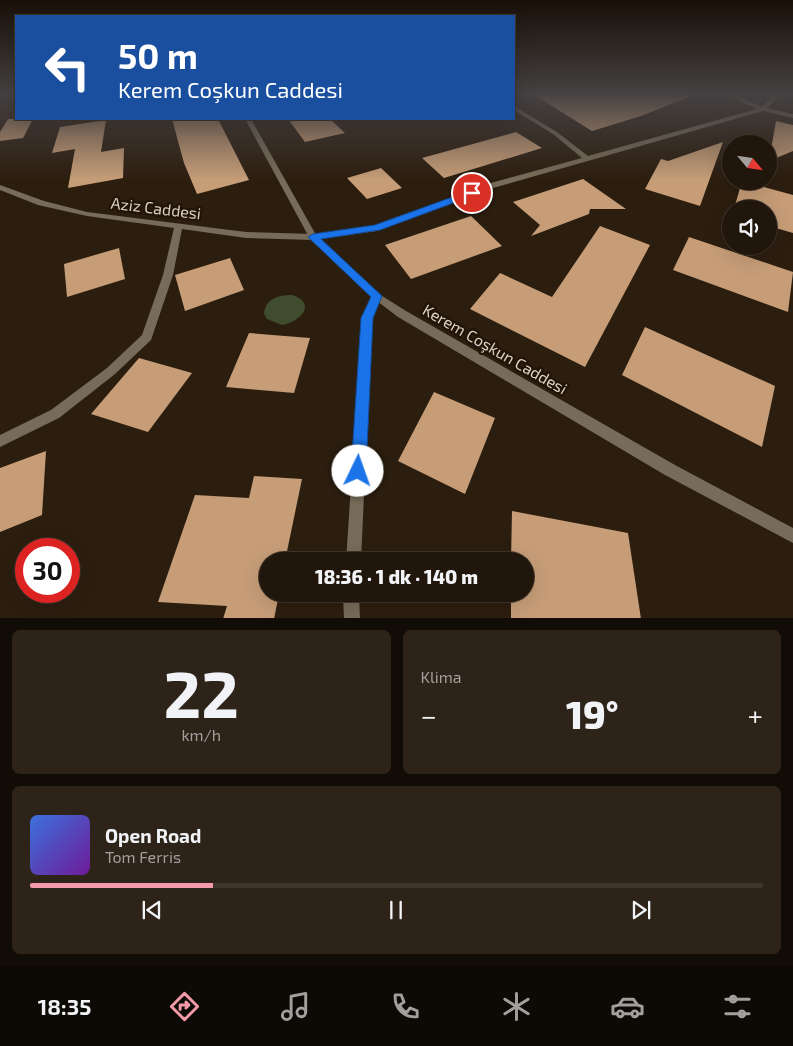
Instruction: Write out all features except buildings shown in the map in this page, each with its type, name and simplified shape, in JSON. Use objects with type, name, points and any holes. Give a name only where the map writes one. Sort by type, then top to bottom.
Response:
[{"type":"street","name":"Kerem Coşkun Caddesi","points":[[250,122],[313,237],[376,296],[402,314],[670,470],[793,536]]},
{"type":"street","points":[[537,122],[555,133],[587,159]]},
{"type":"street","name":"Aziz Caddesi","points":[[0,187],[41,203],[86,214],[246,234],[313,237],[377,228],[490,186],[718,122]]},
{"type":"street","points":[[0,441],[55,414],[112,371],[147,337],[168,275],[179,226]]},
{"type":"street","points":[[353,552],[367,318],[376,296]]},
{"type":"street","points":[[351,602],[352,618]]},
{"type":"green space","points":[[292,295],[300,298],[304,303],[304,312],[300,316],[282,325],[267,319],[264,314],[270,301],[277,297]]},
{"type":"route","points":[[358,471],[367,318],[376,296],[313,237],[377,228],[472,193]]}]
